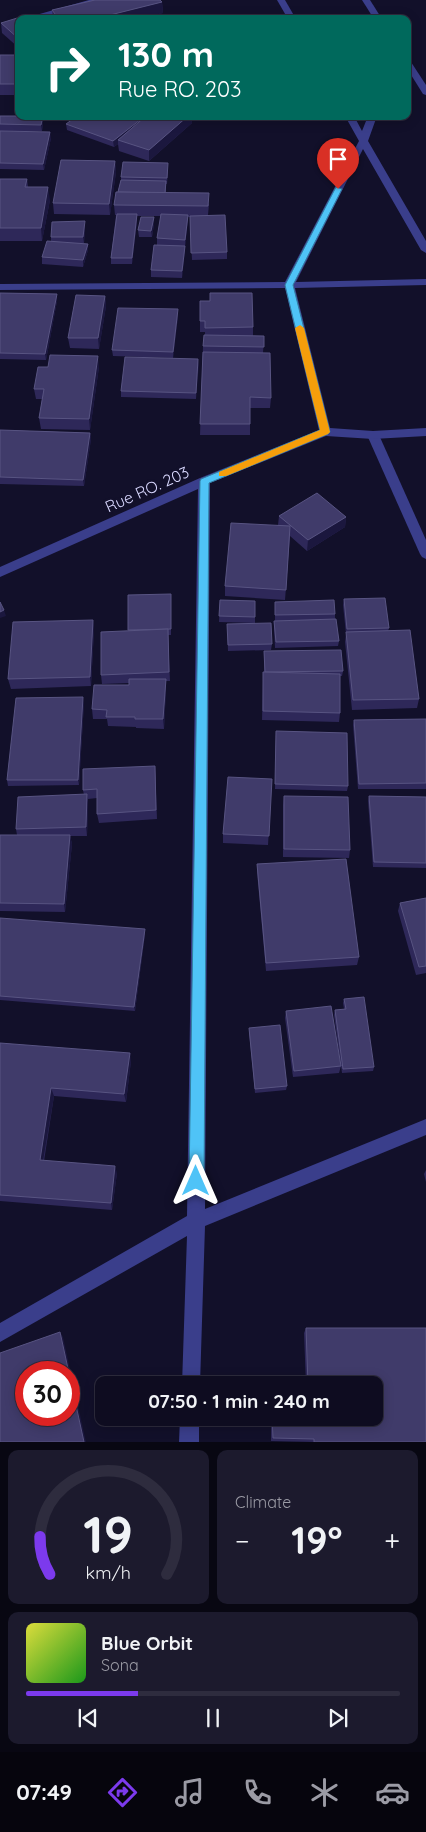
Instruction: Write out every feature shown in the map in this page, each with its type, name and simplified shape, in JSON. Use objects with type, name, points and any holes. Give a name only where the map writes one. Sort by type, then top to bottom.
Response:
[{"type":"street","points":[[41,15],[99,0]]},
{"type":"street","points":[[281,0],[290,15]]},
{"type":"street","points":[[366,0],[375,15]]},
{"type":"street","points":[[411,69],[426,92]]},
{"type":"street","points":[[351,120],[426,250]]},
{"type":"street","points":[[325,432],[289,285],[363,141],[371,120]]},
{"type":"street","points":[[0,287],[426,282]]},
{"type":"street","name":"Rue RO. 203","points":[[0,572],[204,481],[325,432],[373,435],[426,432]]},
{"type":"street","points":[[373,435],[426,554]]},
{"type":"street","points":[[191,1376],[196,1221],[204,481]]},
{"type":"street","points":[[0,1333],[196,1221],[426,1127]]},
{"type":"street","points":[[189,1442],[190,1426]]},
{"type":"building","points":[[95,0],[160,0],[162,2],[110,15],[56,15],[52,10]]},
{"type":"building","points":[[15,19],[15,35],[1,23]]},
{"type":"building","points":[[0,55],[15,55],[15,84],[0,84]]},
{"type":"building","points":[[0,116],[15,116],[15,120],[42,120],[41,125],[0,124]]},
{"type":"building","points":[[72,120],[140,120],[113,141],[66,124]]},
{"type":"building","points":[[141,120],[183,120],[149,150],[118,140]]},
{"type":"building","points":[[0,131],[50,132],[43,164],[0,163]]},
{"type":"building","points":[[61,160],[115,161],[109,204],[53,203]]},
{"type":"building","points":[[123,162],[168,163],[167,178],[121,177]]},
{"type":"building","points":[[0,179],[27,179],[25,187],[48,187],[41,228],[0,228]]},
{"type":"building","points":[[121,180],[166,181],[165,193],[118,192]]},
{"type":"building","points":[[116,192],[209,193],[208,206],[114,205]]},
{"type":"building","points":[[117,214],[137,214],[132,258],[111,258]]},
{"type":"building","points":[[161,214],[188,215],[185,240],[157,238]]},
{"type":"building","points":[[225,215],[227,252],[191,253],[190,216]]},
{"type":"building","points":[[141,217],[154,217],[151,231],[138,230]]},
{"type":"building","points":[[85,221],[83,237],[51,237],[52,222]]},
{"type":"building","points":[[47,241],[88,244],[83,260],[42,257]]},
{"type":"building","points":[[154,245],[185,246],[182,271],[151,270]]},
{"type":"building","points":[[0,293],[57,294],[45,354],[0,353]]},
{"type":"building","points":[[210,293],[252,293],[253,327],[205,328],[205,321],[200,321],[200,301],[210,301]]},
{"type":"building","points":[[76,295],[105,296],[98,338],[68,338]]},
{"type":"building","points":[[118,308],[178,309],[173,352],[112,350]]},
{"type":"building","points":[[204,335],[264,336],[264,347],[203,346]]},
{"type":"building","points":[[203,352],[270,353],[271,398],[250,397],[250,424],[200,424]]},
{"type":"building","points":[[50,355],[98,356],[89,419],[39,418],[44,389],[34,389],[38,367],[48,367]]},
{"type":"building","points":[[125,357],[198,359],[196,393],[121,391]]},
{"type":"building","points":[[0,430],[90,433],[83,480],[0,477]]},
{"type":"building","points":[[317,493],[346,517],[308,540],[279,516]]},
{"type":"building","points":[[231,523],[290,526],[286,590],[225,586]]},
{"type":"building","points":[[171,594],[171,629],[128,630],[128,595]]},
{"type":"building","points":[[385,598],[389,628],[347,629],[344,599]]},
{"type":"building","points":[[220,600],[255,601],[255,617],[219,616]]},
{"type":"building","points":[[334,600],[335,614],[275,615],[275,602]]},
{"type":"building","points":[[0,602],[4,610],[0,612]]},
{"type":"building","points":[[336,619],[339,641],[276,642],[274,621]]},
{"type":"building","points":[[93,620],[90,677],[8,679],[13,622]]},
{"type":"building","points":[[271,623],[272,644],[228,645],[227,624]]},
{"type":"building","points":[[168,629],[169,672],[101,675],[101,632]]},
{"type":"building","points":[[410,630],[419,699],[353,700],[346,632]]},
{"type":"building","points":[[341,650],[343,671],[265,672],[264,651]]},
{"type":"building","points":[[263,672],[340,674],[340,713],[263,711]]},
{"type":"building","points":[[129,679],[166,679],[163,719],[106,717],[107,710],[92,709],[94,685],[129,685]]},
{"type":"building","points":[[83,697],[78,780],[7,780],[16,698]]},
{"type":"building","points":[[426,719],[426,783],[359,784],[354,720]]},
{"type":"building","points":[[276,731],[347,733],[348,786],[275,784]]},
{"type":"building","points":[[155,766],[156,810],[97,814],[97,789],[83,790],[83,769]]},
{"type":"building","points":[[228,777],[272,779],[269,836],[223,834]]},
{"type":"building","points":[[87,794],[86,827],[16,829],[18,797]]},
{"type":"building","points":[[284,796],[348,797],[350,850],[284,849]]},
{"type":"building","points":[[369,796],[426,797],[426,863],[374,862]]},
{"type":"building","points":[[0,835],[70,835],[64,904],[0,903]]},
{"type":"building","points":[[346,859],[359,957],[266,963],[257,864]]},
{"type":"building","points":[[426,898],[426,966],[419,967],[400,903]]},
{"type":"building","points":[[0,918],[145,929],[134,1007],[0,996]]},
{"type":"building","points":[[364,997],[374,1067],[343,1069],[335,1010],[346,1009],[344,999]]},
{"type":"building","points":[[331,1006],[341,1066],[294,1071],[286,1011]]},
{"type":"building","points":[[280,1025],[287,1086],[255,1089],[249,1028]]},
{"type":"building","points":[[0,1043],[130,1053],[124,1094],[51,1088],[40,1160],[115,1166],[111,1203],[0,1195]]},
{"type":"building","points":[[306,1328],[426,1328],[426,1442],[314,1442],[314,1439],[273,1438],[272,1426],[383,1426],[383,1376],[308,1376]]},
{"type":"building","points":[[60,1332],[67,1361],[15,1361],[15,1426],[80,1426],[80,1424],[84,1442],[0,1442],[0,1353]]},
{"type":"slow traffic","points":[[222,474],[325,432],[300,328]]},
{"type":"route","points":[[196,1181],[204,481],[325,432],[289,285],[338,189]]}]
